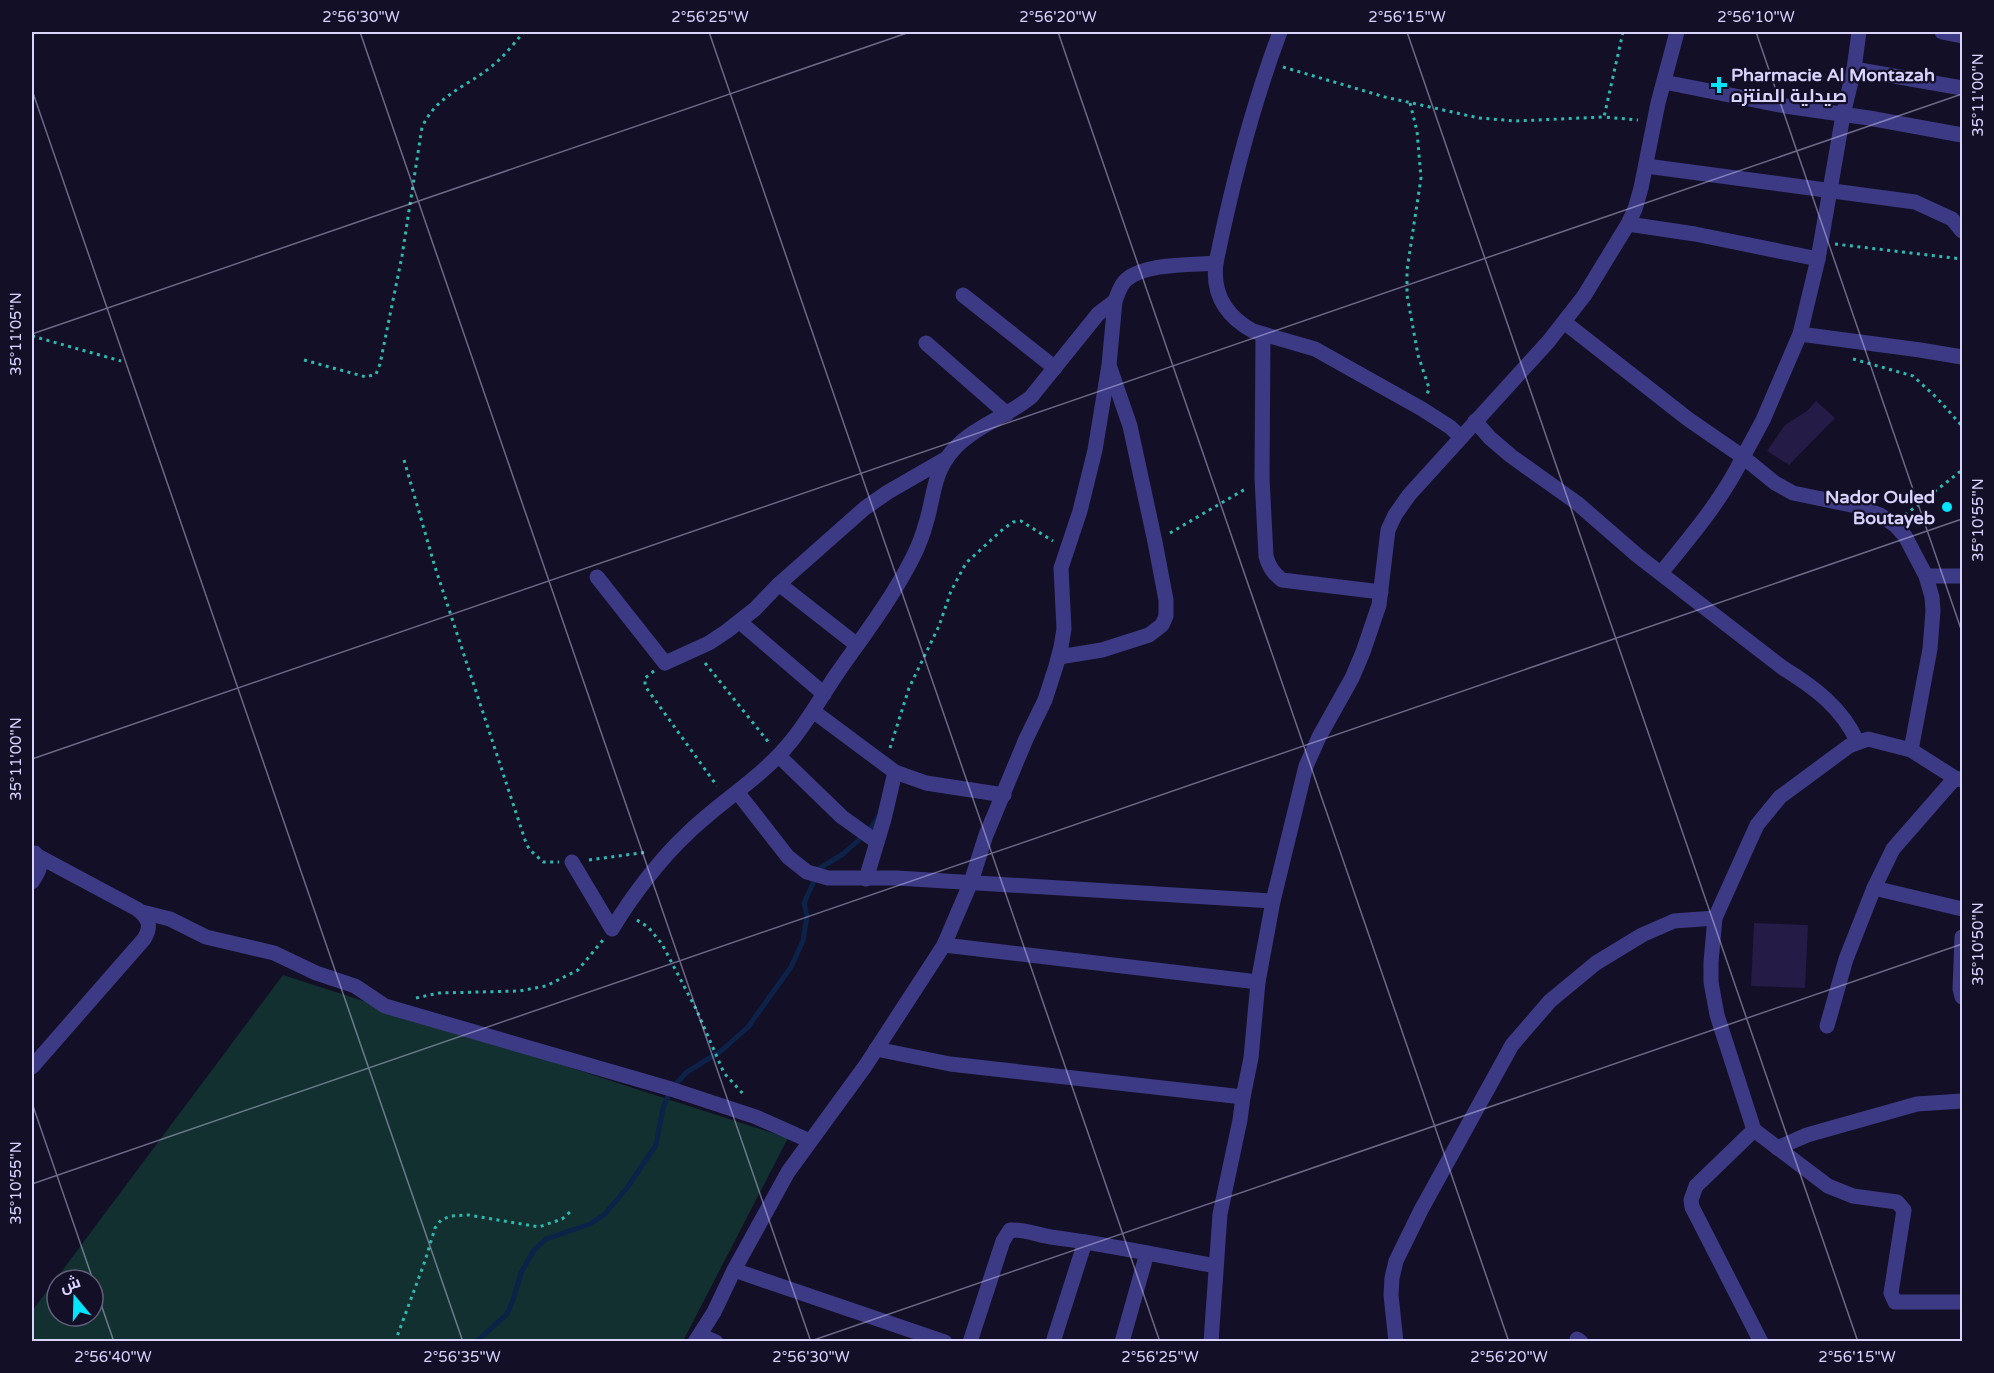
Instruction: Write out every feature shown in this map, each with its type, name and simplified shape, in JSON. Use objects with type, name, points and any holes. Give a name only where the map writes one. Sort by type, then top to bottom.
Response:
[{"type":"street","points":[[1280,32],[1240,151],[1216,263],[1214,277],[1218,293],[1223,304],[1245,326],[1263,334],[1315,349],[1422,409],[1461,437]]},
{"type":"street","points":[[1211,1341],[1220,1214],[1251,1058],[1265,936],[1306,766],[1319,737],[1352,678],[1379,605],[1388,530],[1408,495],[1564,322],[1584,296],[1628,224],[1638,198],[1654,122],[1677,32]]},
{"type":"street","points":[[1661,573],[1730,483],[1763,420],[1800,334],[1818,259],[1859,32]]},
{"type":"street","points":[[1942,32],[1962,36]]},
{"type":"street","points":[[1854,69],[1962,88]]},
{"type":"street","points":[[1664,82],[1785,106],[1889,121],[1962,135]]},
{"type":"street","points":[[1646,166],[1915,202],[1957,219],[1962,231]]},
{"type":"street","points":[[1628,224],[1695,234],[1818,259]]},
{"type":"street","points":[[716,1341],[698,1338],[788,1172],[866,1065],[944,945],[971,882],[986,835],[1044,700],[1059,657],[1064,629],[1061,568],[1080,511],[1095,450],[1109,365],[1115,301],[1123,284],[1134,275],[1159,268],[1216,263]]},
{"type":"street","points":[[963,295],[1055,368]]},
{"type":"street","points":[[597,577],[665,663],[719,637],[755,609],[779,584],[865,508],[947,458],[968,437],[1031,397],[1098,314],[1115,301]]},
{"type":"street","points":[[1564,322],[1688,419],[1743,457],[1775,483],[1793,493],[1856,506],[1880,515],[1895,525],[1905,536],[1926,576],[1932,597],[1933,623],[1911,750]]},
{"type":"street","points":[[1263,334],[1262,478],[1266,556],[1269,567],[1274,575],[1282,580],[1295,583],[1381,592]]},
{"type":"street","points":[[1800,334],[1962,357]]},
{"type":"street","points":[[926,343],[1007,414]]},
{"type":"street","points":[[1059,657],[1102,650],[1149,635],[1162,625],[1166,616],[1166,600],[1130,426],[1109,365]]},
{"type":"street","points":[[1475,421],[1511,456],[1577,503],[1661,573],[1783,668],[1807,683],[1846,719],[1857,741]]},
{"type":"street","points":[[572,862],[612,929],[623,910],[673,848],[779,756],[813,711],[891,596],[914,556],[926,525],[938,474],[947,458]]},
{"type":"street","points":[[1926,576],[1962,576]]},
{"type":"street","points":[[779,584],[857,645]]},
{"type":"street","points":[[740,622],[824,694]]},
{"type":"street","points":[[813,711],[892,770],[926,783],[1004,795]]},
{"type":"street","points":[[1827,1026],[1846,959],[1874,888],[1893,849],[1959,779],[1911,750],[1868,739],[1857,741],[1780,796],[1765,813],[1752,834],[1715,918],[1711,982],[1717,1015],[1754,1130],[1828,1186],[1853,1196],[1897,1202],[1903,1206],[1891,1293],[1894,1302],[1962,1302]]},
{"type":"street","points":[[779,756],[842,817],[877,842]]},
{"type":"street","points":[[866,879],[877,842],[892,770]]},
{"type":"street","points":[[733,797],[788,857],[807,872],[828,878],[971,882],[1273,901]]},
{"type":"street","points":[[32,882],[41,865],[35,853]]},
{"type":"street","points":[[35,853],[142,912],[170,919],[206,937],[274,953],[316,973],[355,986],[385,1006],[671,1089],[756,1117],[810,1141]]},
{"type":"street","points":[[1874,888],[1962,909]]},
{"type":"street","points":[[32,1067],[144,939],[149,926],[142,912]]},
{"type":"street","points":[[1396,1341],[1391,1295],[1396,1261],[1421,1210],[1512,1045],[1550,1001],[1596,963],[1642,935],[1674,921],[1715,918]]},
{"type":"street","points":[[1962,937],[1960,989],[1962,997]]},
{"type":"street","points":[[944,945],[1258,982]]},
{"type":"street","points":[[876,1049],[950,1064],[1243,1097]]},
{"type":"street","points":[[1777,1148],[1807,1135],[1917,1104],[1962,1101]]},
{"type":"street","points":[[1754,1130],[1696,1186],[1691,1200],[1692,1207],[1761,1341]]},
{"type":"street","points":[[970,1341],[1007,1233],[1018,1230],[1034,1235],[1216,1266]]},
{"type":"street","points":[[1053,1341],[1085,1242]]},
{"type":"street","points":[[1122,1341],[1147,1253]]},
{"type":"street","points":[[734,1270],[945,1341]]},
{"type":"path","points":[[304,360],[366,377],[376,374],[402,256],[422,127],[428,114],[440,100],[493,66],[524,32]]},
{"type":"path","points":[[1604,117],[1623,32]]},
{"type":"path","points":[[1268,63],[1410,103],[1479,118],[1515,121],[1604,117],[1654,122]]},
{"type":"path","points":[[1410,103],[1417,131],[1421,178],[1407,270],[1407,295],[1418,355],[1429,388],[1422,409]]},
{"type":"path","points":[[1821,243],[1962,259]]},
{"type":"path","points":[[32,336],[121,361]]},
{"type":"path","points":[[1850,358],[1913,376],[1962,426]]},
{"type":"path","points":[[404,460],[435,567],[529,849],[543,862],[572,862],[673,848]]},
{"type":"path","points":[[1895,525],[1914,506],[1962,470]]},
{"type":"path","points":[[1155,542],[1262,478]]},
{"type":"path","points":[[892,770],[889,753],[909,688],[939,626],[951,591],[966,563],[1013,522],[1021,521],[1066,550]]},
{"type":"path","points":[[694,650],[779,756]]},
{"type":"path","points":[[665,663],[645,678],[645,686],[733,797]]},
{"type":"path","points":[[623,910],[648,927],[662,944],[697,1011],[724,1073],[749,1101],[756,1117]]},
{"type":"path","points":[[385,1006],[439,993],[519,991],[546,986],[578,970],[612,929]]},
{"type":"path","points":[[395,1341],[435,1228],[441,1220],[451,1216],[469,1215],[539,1227],[562,1219],[570,1212]]},
{"type":"green space","points":[[283,975],[788,1138],[683,1341],[32,1342],[32,1311],[45,1294],[45,1328],[105,1328],[105,1268],[64,1268]]},
{"type":"building","points":[[1816,401],[1835,418],[1789,465],[1767,451],[1785,425],[1807,411]]},
{"type":"building","points":[[1754,923],[1808,925],[1805,988],[1751,986]]},
{"type":"waterway","points":[[476,1342],[507,1314],[521,1273],[534,1250],[546,1239],[590,1224],[604,1215],[627,1188],[656,1145],[663,1108],[671,1089],[687,1072],[721,1051],[748,1027],[791,967],[803,941],[807,916],[804,903],[820,868],[843,854],[869,831],[878,817]]},
{"type":"place","name":"Pharmacie Al Montazah صيدلية المنتزه","points":[[1719,85]]},
{"type":"place","name":"Nador Ouled Boutayeb","points":[[1947,507]]}]
